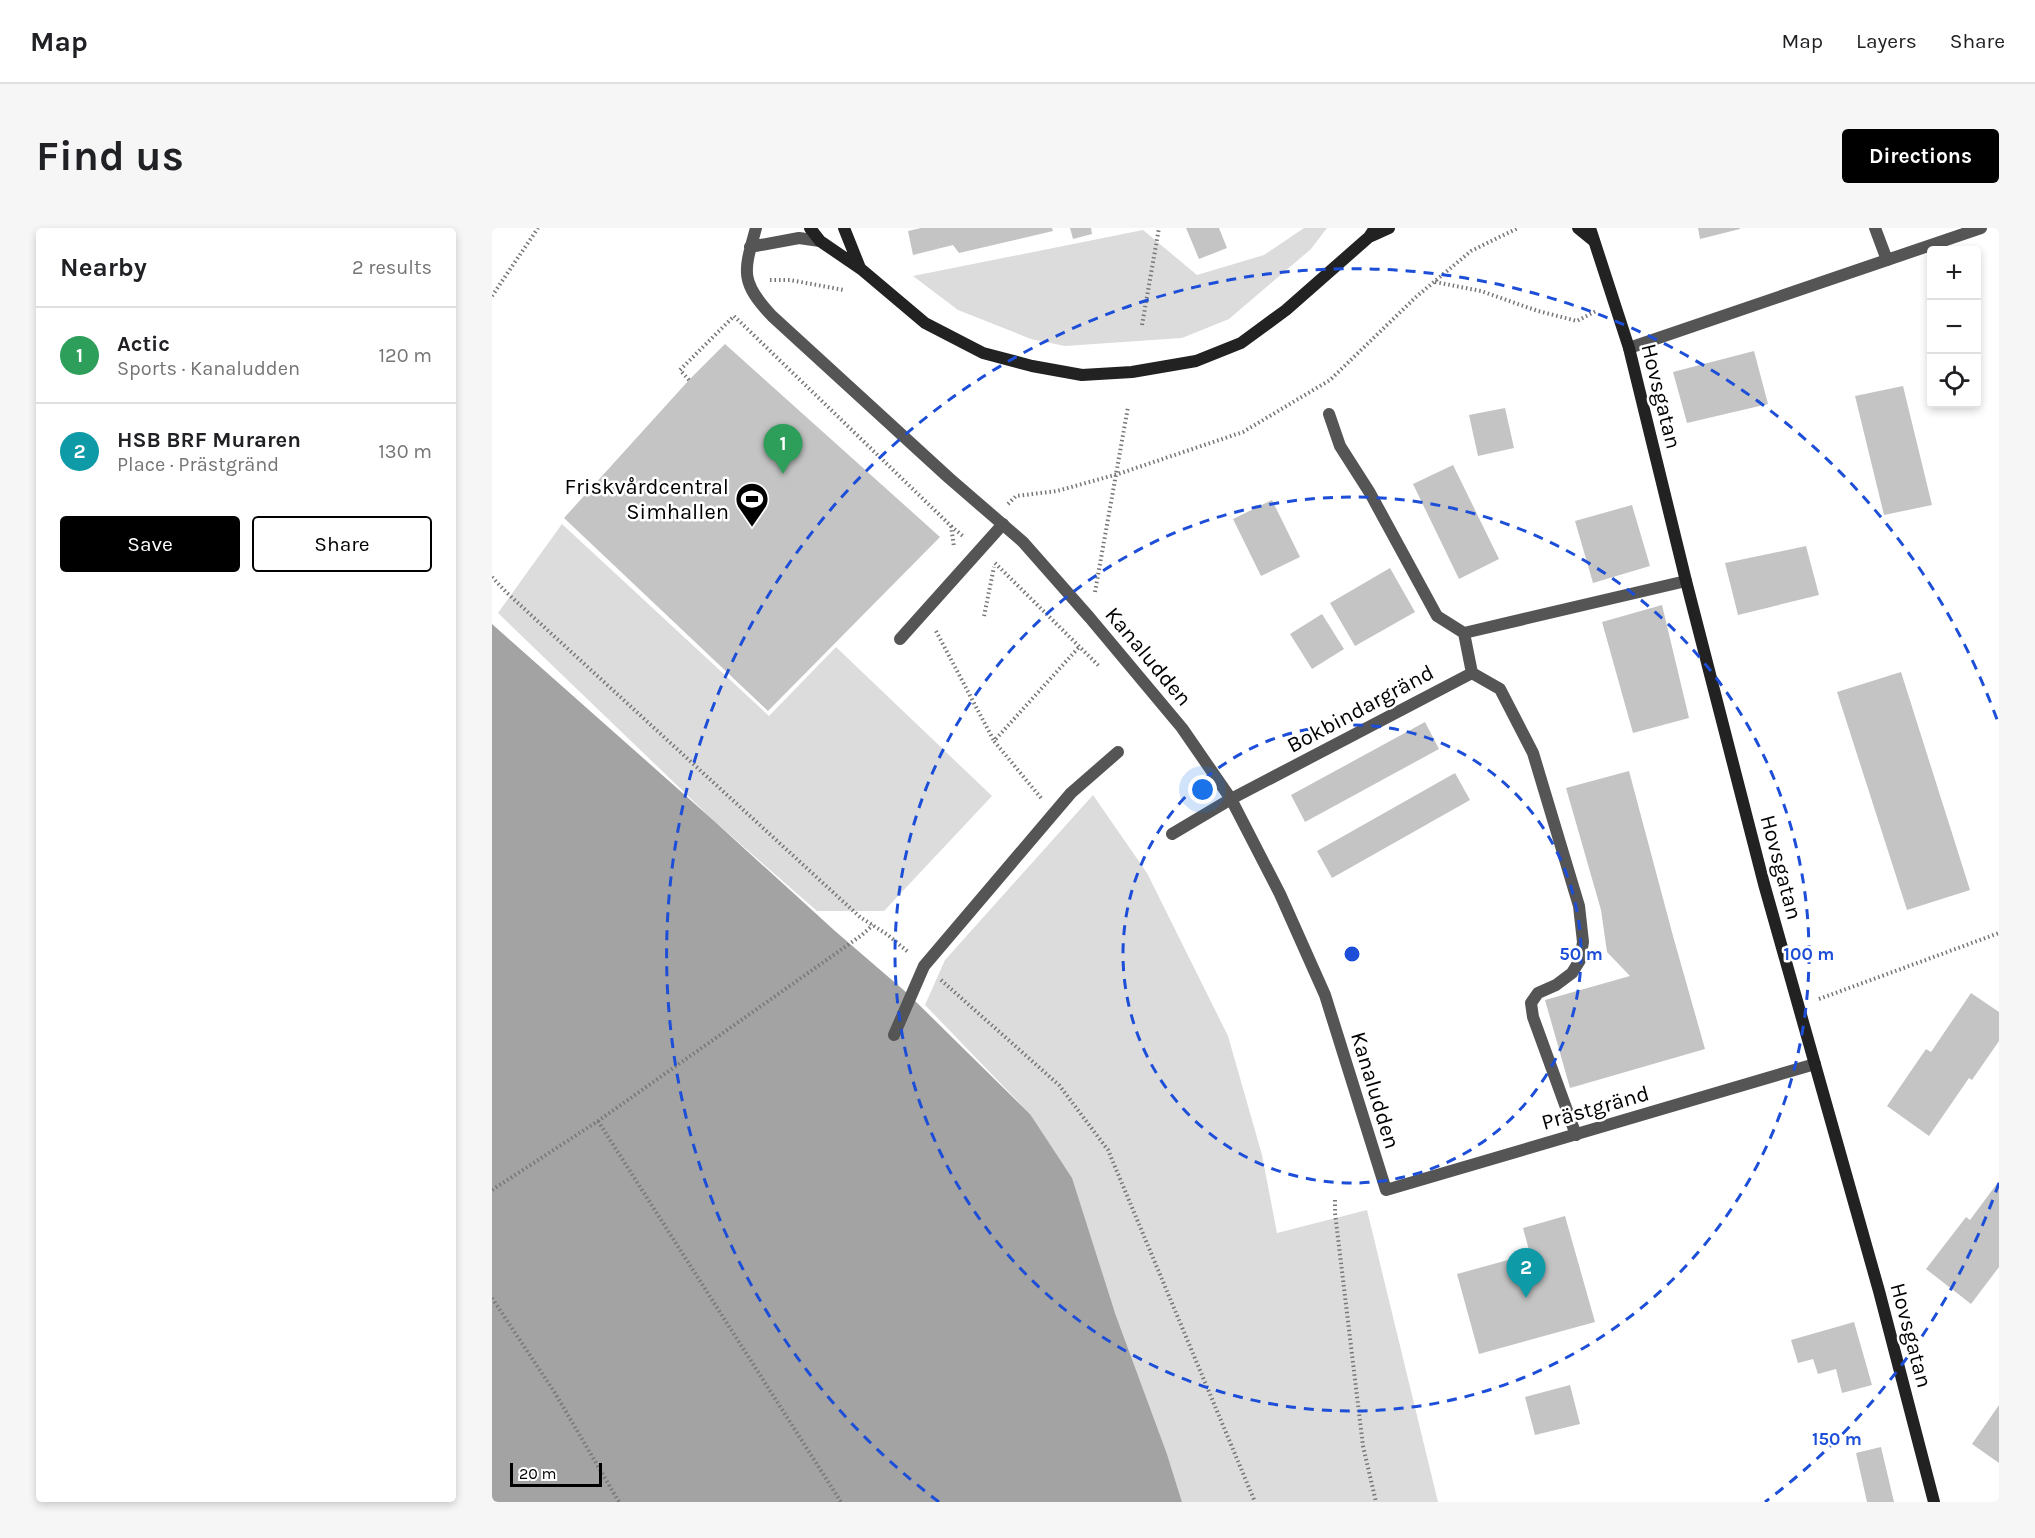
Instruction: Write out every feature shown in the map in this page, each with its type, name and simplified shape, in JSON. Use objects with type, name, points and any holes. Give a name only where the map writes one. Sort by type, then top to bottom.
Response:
[{"type":"main road","points":[[810,228],[820,242],[861,269],[925,323],[983,353],[1032,366],[1082,375],[1132,372],[1196,361],[1241,343],[1286,310],[1372,232],[1389,228]]},
{"type":"main road","points":[[844,228],[861,269]]},
{"type":"main road","points":[[1578,228],[1594,241]]},
{"type":"main road","name":"Hovsgatan","points":[[1590,228],[1629,348],[1686,581],[1798,1006],[1883,1305],[1934,1502]]},
{"type":"street","points":[[747,280],[747,255],[756,228]]},
{"type":"street","points":[[1875,228],[1887,260]]},
{"type":"street","points":[[1629,348],[1982,228]]},
{"type":"street","points":[[750,247],[799,237],[820,242]]},
{"type":"street","name":"Kanaludden","points":[[747,280],[756,300],[772,316],[941,471],[1023,542],[1083,609],[1182,728],[1231,800],[1280,894],[1324,995],[1386,1190]]},
{"type":"street","points":[[1329,414],[1340,446],[1370,493],[1437,616],[1464,633],[1686,581]]},
{"type":"street","points":[[900,639],[958,575],[999,520]]},
{"type":"street","points":[[1464,633],[1472,673],[1500,689],[1533,753],[1579,906],[1583,942],[1580,960],[1572,973],[1556,985],[1538,993],[1531,1003],[1533,1017],[1576,1134]]},
{"type":"street","name":"Bokbindargränd","points":[[1172,834],[1231,800],[1472,673]]},
{"type":"street","points":[[894,1035],[924,966],[1071,793],[1118,752]]},
{"type":"street","name":"Prästgränd","points":[[1386,1190],[1815,1064]]},
{"type":"path","points":[[492,296],[538,228]]},
{"type":"path","points":[[1142,326],[1160,228]]},
{"type":"path","points":[[999,520],[1016,496],[1057,491],[1118,474],[1243,432],[1330,380],[1434,282],[1471,251],[1518,228]]},
{"type":"path","points":[[747,280],[790,280],[844,290]]},
{"type":"path","points":[[1434,282],[1481,291],[1538,311],[1577,321],[1615,302]]},
{"type":"path","points":[[689,380],[680,370],[734,316],[951,526],[958,575]]},
{"type":"path","points":[[984,616],[995,562]]},
{"type":"path","points":[[492,577],[860,917],[924,966],[1059,1085],[1108,1150],[1255,1502]]},
{"type":"path","points":[[925,611],[994,741]]},
{"type":"path","points":[[492,1190],[598,1121],[873,925]]},
{"type":"path","points":[[1798,1006],[1999,933]]},
{"type":"path","points":[[598,1121],[841,1502]]},
{"type":"path","points":[[1335,1200],[1363,1446],[1376,1502]]},
{"type":"path","points":[[492,1298],[555,1393],[619,1502]]},
{"type":"shaded area","points":[[1304,228],[1327,228],[1311,249],[1229,319],[1182,338],[1065,346],[1031,339],[958,310],[913,276],[1143,230],[1197,275],[1264,255]]},
{"type":"shaded area","points":[[562,524],[769,716],[836,647],[992,796],[884,911],[817,911],[713,820],[498,613]]},
{"type":"shaded area","points":[[492,624],[907,993],[1030,1114],[1072,1178],[1115,1313],[1167,1454],[1182,1502],[492,1502]]},
{"type":"shaded area","points":[[1093,795],[1147,873],[1228,1036],[1262,1155],[1277,1233],[1367,1210],[1438,1502],[1182,1502],[1167,1454],[1115,1313],[1030,1114],[925,1005],[945,960]]},
{"type":"building","points":[[921,228],[1052,228],[1053,231],[959,253],[953,245],[913,255],[908,231]]},
{"type":"building","points":[[1070,228],[1091,228],[1092,234],[1073,239]]},
{"type":"building","points":[[1186,228],[1219,228],[1227,248],[1199,259]]},
{"type":"building","points":[[1698,228],[1740,228],[1740,229],[1700,239]]},
{"type":"building","name":"Friskvårdcentral Simhallen","points":[[725,344],[940,537],[768,711],[564,518],[689,380]]},
{"type":"building","points":[[1754,351],[1768,404],[1687,423],[1673,372]]},
{"type":"building","points":[[1903,386],[1932,505],[1884,515],[1855,396]]},
{"type":"building","points":[[1505,408],[1514,448],[1478,456],[1469,415]]},
{"type":"building","points":[[1453,465],[1499,559],[1459,579],[1413,484]]},
{"type":"building","points":[[1272,500],[1300,557],[1261,576],[1233,519]]},
{"type":"building","points":[[1632,505],[1650,566],[1593,583],[1575,521]]},
{"type":"building","points":[[1806,546],[1819,595],[1738,615],[1725,563]]},
{"type":"building","points":[[1390,568],[1415,612],[1355,646],[1330,603]]},
{"type":"building","points":[[1662,605],[1689,718],[1633,733],[1602,622]]},
{"type":"building","points":[[1322,614],[1344,649],[1312,669],[1290,634]]},
{"type":"building","points":[[1901,672],[1970,890],[1907,910],[1837,692]]},
{"type":"building","points":[[1425,722],[1439,749],[1305,822],[1291,795]]},
{"type":"building","points":[[1629,771],[1705,1049],[1570,1088],[1545,1000],[1630,976],[1607,952],[1601,910],[1566,788]]},
{"type":"building","points":[[1455,773],[1470,800],[1332,878],[1317,851]]},
{"type":"building","points":[[1971,993],[1999,1012],[1999,1041],[1972,1080],[1969,1078],[1929,1136],[1887,1106],[1926,1049],[1931,1052]]},
{"type":"building","points":[[1999,1181],[1999,1267],[1971,1304],[1926,1269],[1966,1217],[1970,1220]]},
{"type":"building","points":[[1565,1216],[1595,1322],[1479,1354],[1457,1274],[1530,1254],[1523,1228]]},
{"type":"building","points":[[1854,1322],[1872,1385],[1842,1393],[1836,1369],[1818,1374],[1813,1359],[1798,1363],[1791,1340]]},
{"type":"building","points":[[1570,1385],[1580,1424],[1535,1435],[1525,1397]]},
{"type":"building","points":[[1999,1405],[1999,1463],[1972,1444]]},
{"type":"building","points":[[1881,1447],[1894,1502],[1867,1502],[1856,1453]]},
{"type":"place","name":"Actic","points":[[783,474]]},
{"type":"place","name":"Friskvårdcentral Simhallen","points":[[752,528]]},
{"type":"place","name":"HSB BRF Muraren","points":[[1526,1298]]}]
